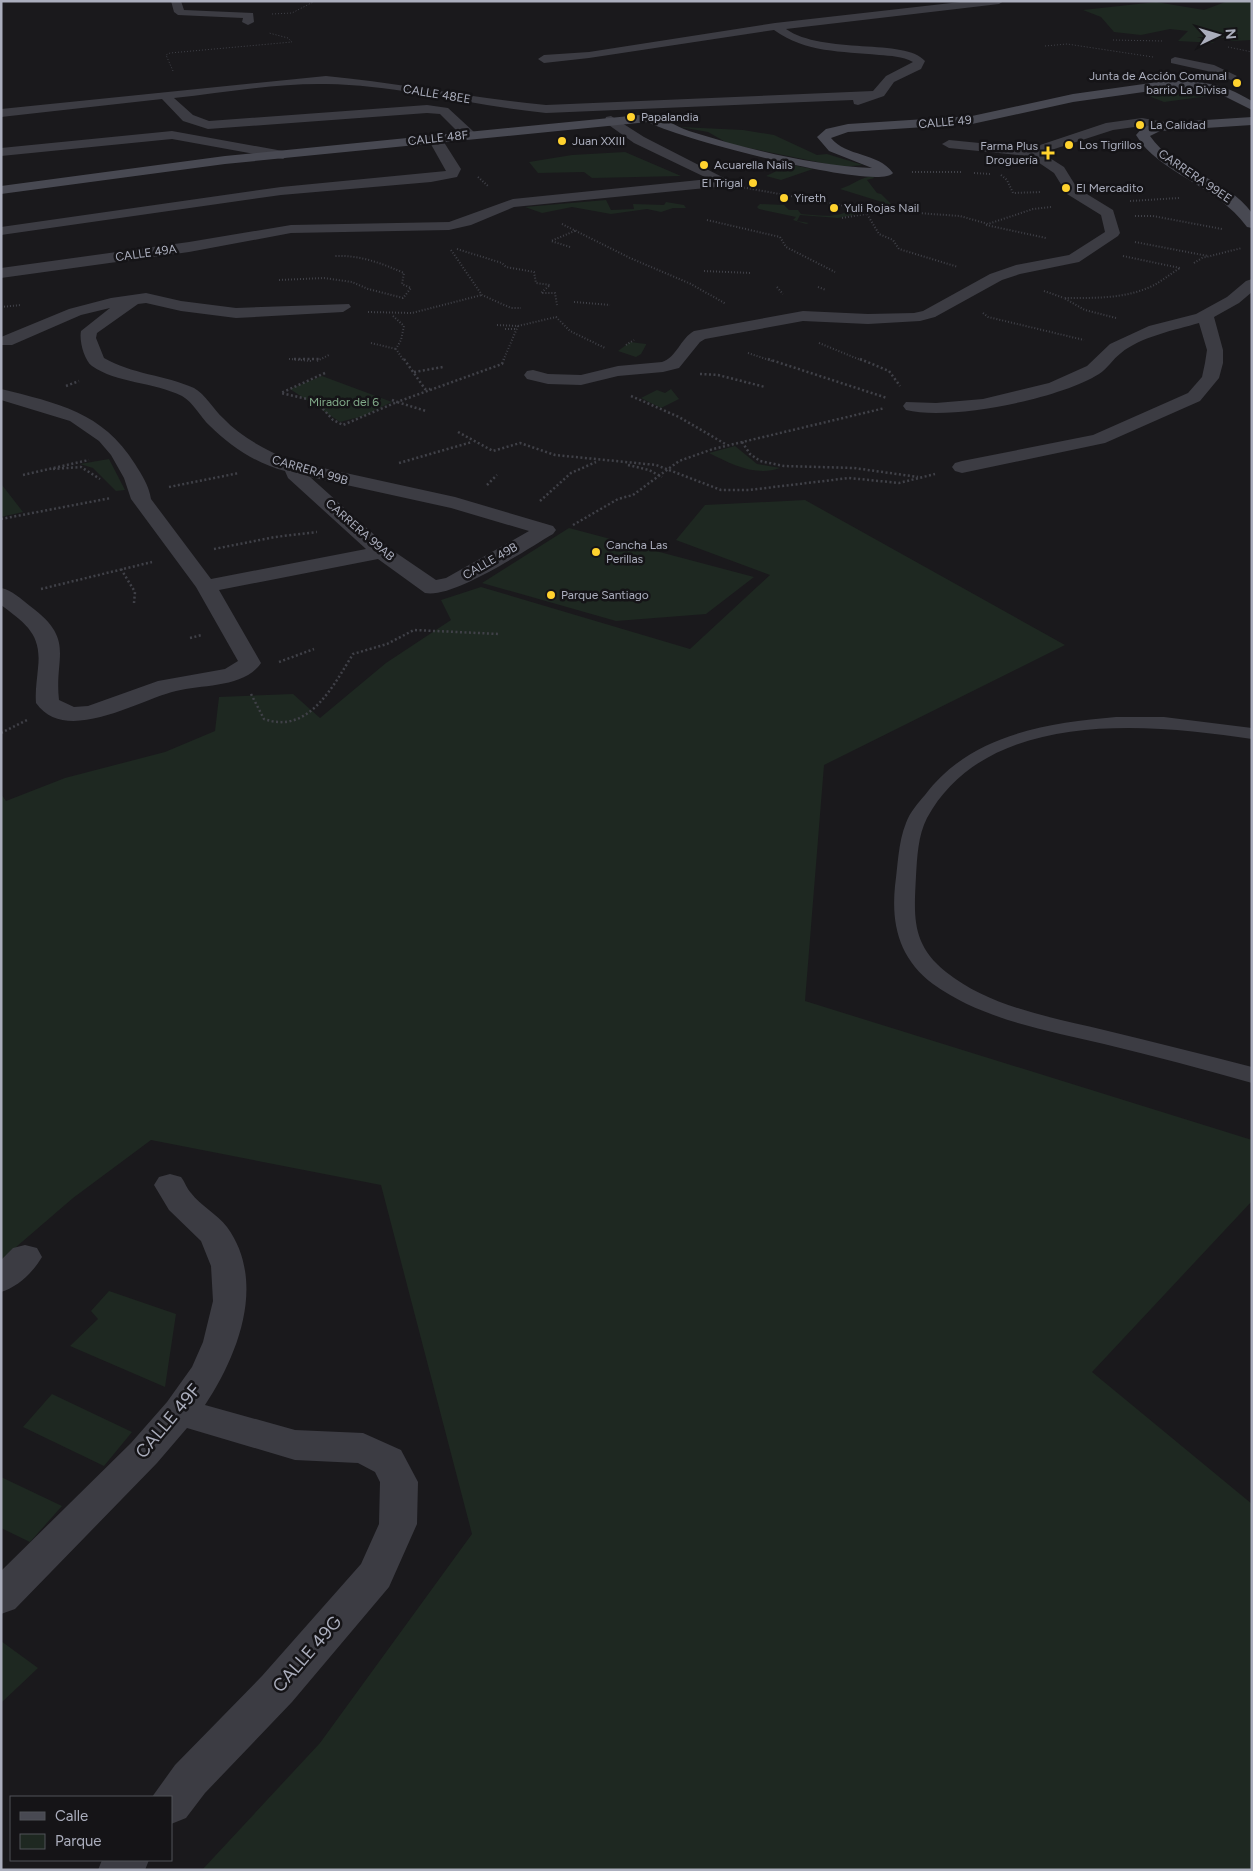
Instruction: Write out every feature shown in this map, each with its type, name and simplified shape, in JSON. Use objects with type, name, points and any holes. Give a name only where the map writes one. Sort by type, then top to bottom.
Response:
[{"type":"street","points":[[176,1],[179,12],[182,14],[249,15],[248,22]]},
{"type":"street","points":[[544,59],[775,26],[964,7],[999,1]]},
{"type":"street","points":[[775,26],[794,40],[809,46],[897,53],[908,55],[919,61],[917,66],[894,77],[884,90],[875,95]]},
{"type":"street","points":[[1198,54],[1210,63],[1213,69]]},
{"type":"street","points":[[1175,61],[1213,69],[1231,76]]},
{"type":"street","name":"CALLE 48EE","points":[[1,113],[281,83],[338,80],[388,86],[504,105],[546,109],[875,95]]},
{"type":"street","name":"CALLE 49","points":[[886,173],[874,161],[831,146],[824,137],[831,132],[848,128],[972,120],[1050,102],[1156,86],[1191,84],[1214,87],[1226,91],[1252,106]]},
{"type":"street","name":"CALLE 48F","points":[[1,190],[224,160],[611,120],[835,104],[875,95]]},
{"type":"street","points":[[165,96],[191,120],[208,125],[427,109],[444,112],[469,135]]},
{"type":"street","points":[[504,105],[534,128]]},
{"type":"street","points":[[650,118],[659,124],[685,134],[770,156],[849,170],[886,173]]},
{"type":"street","points":[[635,119],[659,134],[690,146],[723,152],[770,156]]},
{"type":"street","points":[[611,120],[639,140],[719,179],[716,183]]},
{"type":"street","points":[[949,144],[1032,152],[1111,126],[1142,122],[1165,126],[1252,121]]},
{"type":"street","name":"CARRERA 99EE","points":[[1165,126],[1148,130],[1143,135],[1149,144],[1189,174],[1224,194],[1239,206],[1252,224]]},
{"type":"street","points":[[1,152],[172,135],[283,155]]},
{"type":"street","points":[[1,231],[452,174],[454,169],[435,139]]},
{"type":"street","points":[[533,375],[548,379],[581,380],[618,371],[655,368],[674,362],[694,338],[700,335],[771,321],[820,316],[906,320],[929,314],[947,302],[996,277],[1016,270],[1074,259],[1113,233],[1108,213],[1072,191],[1058,170],[1032,152]]},
{"type":"street","name":"CALLE 49A","points":[[1,273],[118,257],[291,229],[449,226],[463,223],[498,207],[510,204],[716,183]]},
{"type":"street","points":[[281,217],[291,229]]},
{"type":"street","points":[[88,220],[118,257]]},
{"type":"street","points":[[914,406],[936,408],[983,404],[1055,387],[1092,370],[1116,348],[1155,330],[1202,316],[1234,300],[1252,284]]},
{"type":"street","points":[[3,342],[75,312],[135,299],[153,298],[181,306],[236,313],[343,307]]},
{"type":"street","name":"CARRERA 99B","points":[[135,299],[89,331],[88,338],[96,361],[110,369],[159,381],[190,393],[217,424],[247,447],[271,460],[294,468],[455,503],[546,530]]},
{"type":"street","points":[[962,467],[1098,439],[1194,397],[1210,378],[1215,350],[1206,318],[1202,316]]},
{"type":"street","points":[[1,394],[66,412],[87,421],[117,450],[141,492],[141,499],[206,586],[250,663],[239,671],[156,689],[116,705],[92,712],[71,714],[55,710],[48,703],[45,687],[50,658],[46,632],[4,596]]},
{"type":"street","name":"CARRERA 99AB","points":[[294,468],[295,474],[382,552],[433,588]]},
{"type":"street","name":"CALLE 49B","points":[[433,588],[453,582],[546,530]]},
{"type":"street","points":[[206,586],[382,552]]},
{"type":"street","name":"CALLE 49F","points":[[1,1597],[144,1452],[180,1412],[207,1373],[220,1342],[230,1301],[228,1266],[216,1236],[180,1202],[170,1186]]},
{"type":"street","points":[[1,1280],[25,1257]]},
{"type":"street","name":"CALLE 49G","points":[[172,1803],[190,1779],[277,1689],[375,1575],[398,1524],[399,1482],[388,1461],[363,1448],[295,1445],[180,1412]]},
{"type":"lane","points":[[1252,734],[1189,724],[1151,721],[1084,725],[1054,728],[1026,736],[977,756],[950,776],[936,790],[917,819],[910,845],[904,917],[918,954],[928,967],[958,990],[1032,1019],[1252,1074]]},
{"type":"path","points":[[292,13],[314,1]]},
{"type":"path","points":[[173,75],[166,56],[168,54],[292,42],[288,38],[264,31],[248,22]]},
{"type":"path","points":[[1113,40],[1139,39]]},
{"type":"path","points":[[1045,46],[1066,44],[1175,61]]},
{"type":"path","points":[[1226,47],[1252,52]]},
{"type":"path","points":[[886,173],[996,173],[1007,180],[1012,193],[1072,191]]},
{"type":"path","points":[[716,183],[864,209],[960,216],[988,224],[1037,208],[1224,194]]},
{"type":"path","points":[[510,204],[577,230],[629,258],[706,290],[753,324]]},
{"type":"path","points":[[864,209],[879,234],[893,240],[899,249],[996,277]]},
{"type":"path","points":[[842,218],[866,214]]},
{"type":"path","points":[[1109,216],[1153,216],[1228,230]]},
{"type":"path","points":[[707,220],[730,224],[760,234],[780,237],[786,247],[835,272]]},
{"type":"path","points":[[988,224],[985,225],[1048,238]]},
{"type":"path","points":[[570,247],[551,241],[577,230]]},
{"type":"path","points":[[1159,245],[1208,256]]},
{"type":"path","points":[[482,296],[450,247],[502,263],[506,267],[534,272],[536,283],[550,285],[542,293],[555,293],[557,306]]},
{"type":"path","points":[[1194,263],[1208,256],[1242,248]]},
{"type":"path","points":[[334,256],[353,255],[375,260],[404,273],[402,284],[411,288],[403,298]]},
{"type":"path","points":[[1141,260],[1180,268],[1151,287],[1136,293],[1109,298],[1064,298],[1085,310],[1155,330]]},
{"type":"path","points":[[704,271],[750,273]]},
{"type":"path","points":[[396,349],[401,340],[404,326],[393,316],[426,312],[482,296],[490,297],[509,309],[521,308]]},
{"type":"path","points":[[574,302],[610,305]]},
{"type":"path","points":[[947,302],[985,314],[988,317],[1116,348]]},
{"type":"path","points":[[505,329],[556,318],[570,331],[604,348],[630,354],[655,368]]},
{"type":"path","points":[[771,321],[794,335],[800,340],[799,343],[820,344],[888,371],[914,406]]},
{"type":"path","points":[[498,326],[509,325],[517,327]]},
{"type":"path","points":[[325,374],[281,393],[316,401],[333,420],[343,425],[397,402],[502,364],[517,327]]},
{"type":"path","points":[[700,335],[724,346],[808,374],[914,406]]},
{"type":"path","points":[[372,343],[396,349],[414,372],[424,389],[434,389]]},
{"type":"path","points":[[289,358],[316,361],[329,355]]},
{"type":"path","points":[[674,362],[700,374],[718,376],[765,387]]},
{"type":"path","points":[[414,372],[443,367]]},
{"type":"path","points":[[628,395],[680,417],[728,445]]},
{"type":"path","points":[[392,400],[426,411]]},
{"type":"path","points":[[546,530],[571,526],[618,499],[633,495],[662,477],[667,469],[679,461],[728,445],[892,406],[914,406]]},
{"type":"path","points":[[458,432],[493,451],[520,444],[556,455],[618,463],[656,465],[720,490],[749,490],[849,478],[899,483],[962,467]]},
{"type":"path","points":[[362,484],[402,461],[436,454],[473,441]]},
{"type":"path","points":[[742,442],[750,454],[760,461],[784,466],[854,468],[921,477]]},
{"type":"path","points":[[23,475],[82,460],[101,459],[105,454],[117,450]]},
{"type":"path","points":[[1,519],[256,470],[271,460]]},
{"type":"path","points":[[506,518],[536,504],[556,489],[570,471],[600,461]]},
{"type":"path","points":[[618,463],[649,470],[662,477]]},
{"type":"path","points":[[50,469],[62,470],[81,466],[88,468],[118,496]]},
{"type":"path","points":[[4,596],[275,537],[303,535]]},
{"type":"path","points":[[121,569],[136,592],[134,603]]},
{"type":"path","points":[[239,671],[264,719],[278,724],[296,720],[324,700],[353,654],[387,644],[414,630],[499,634]]},
{"type":"path","points":[[1,733],[10,728]]},
{"type":"green space","points":[[1228,1],[1252,1],[1252,40],[1231,41],[1229,39],[1241,38],[1197,37],[1215,43],[1178,41],[1188,31],[1170,29],[1141,35],[1114,32],[1101,17],[1083,10],[1156,2],[1204,10]]},
{"type":"green space","points":[[1198,88],[1216,95],[1164,102],[1146,95]]},
{"type":"green space","points":[[680,127],[743,130],[774,135],[817,155],[827,154],[863,165],[842,167],[729,144],[708,132]]},
{"type":"green space","points":[[625,152],[681,176],[592,178],[584,172],[538,173],[529,162],[572,155]]},
{"type":"green space","points":[[781,163],[813,169],[781,180],[766,176],[781,169]]},
{"type":"green space","points":[[873,176],[874,178],[867,180],[877,193],[881,194],[899,212],[878,209],[880,207],[877,206],[882,202],[840,189]]},
{"type":"green space","points":[[606,200],[611,210],[634,209],[633,204],[664,205],[666,202],[684,205],[686,208],[673,208],[661,212],[647,209],[611,214],[572,207],[542,213],[525,207]]},
{"type":"green space","points":[[760,204],[784,205],[789,210],[798,210],[801,214],[839,215],[849,210],[844,208],[845,206],[862,210],[862,213],[838,218],[800,215],[797,221],[809,223],[806,224],[793,220],[796,217],[759,209],[757,207]]},
{"type":"green space","points":[[630,342],[646,344],[641,354],[636,357],[618,351]]},
{"type":"green space","name":"Mirador del 6","points":[[322,376],[392,402],[363,416],[340,422],[290,389]]},
{"type":"green space","points":[[671,389],[679,399],[661,408],[641,398],[657,390],[665,393]]},
{"type":"green space","points":[[735,446],[757,464],[780,468],[762,471],[753,470],[735,465],[709,453]]},
{"type":"green space","points":[[109,459],[125,490],[116,491],[93,468],[80,464]]},
{"type":"green space","points":[[2,485],[23,512],[1,517]]},
{"type":"green space","points":[[805,500],[1065,645],[824,765],[805,1001],[1252,1140],[1252,1201],[1092,1372],[1252,1504],[1252,1870],[202,1870],[320,1743],[472,1534],[381,1185],[151,1140],[73,1198],[1,1260],[1,794],[6,801],[65,778],[165,752],[215,731],[219,697],[293,694],[320,718],[386,663],[451,620],[441,600],[481,587],[690,649],[770,575],[676,540],[705,505]]},
{"type":"green space","name":"Cancha Las Perillas","points":[[569,528],[754,577],[706,614],[616,621],[482,583]]},
{"type":"green space","points":[[109,1291],[176,1314],[165,1387],[70,1346],[98,1319],[91,1311]]},
{"type":"green space","points":[[52,1394],[132,1432],[104,1466],[23,1427]]},
{"type":"green space","points":[[1,1477],[62,1506],[30,1542],[1,1528]]},
{"type":"green space","points":[[1,1641],[38,1668],[1,1703]]},
{"type":"place","name":"Junta de Acción Comunal barrio La Divisa","points":[[1237,83]]},
{"type":"place","name":"Papalandia","points":[[631,117]]},
{"type":"place","name":"La Calidad","points":[[1140,125]]},
{"type":"place","name":"Juan XXIII","points":[[562,141]]},
{"type":"place","name":"Los Tigrillos","points":[[1069,145]]},
{"type":"place","name":"Farma Plus Droguería","points":[[1048,153]]},
{"type":"place","name":"Acuarella Nails","points":[[704,165]]},
{"type":"place","name":"El Trigal","points":[[753,183]]},
{"type":"place","name":"El Mercadito","points":[[1066,188]]},
{"type":"place","name":"Yireth","points":[[784,198]]},
{"type":"place","name":"Yuli Rojas Nail","points":[[834,208]]},
{"type":"place","name":"Cancha Las Perillas","points":[[596,552]]},
{"type":"place","name":"Parque Santiago","points":[[551,595]]}]
